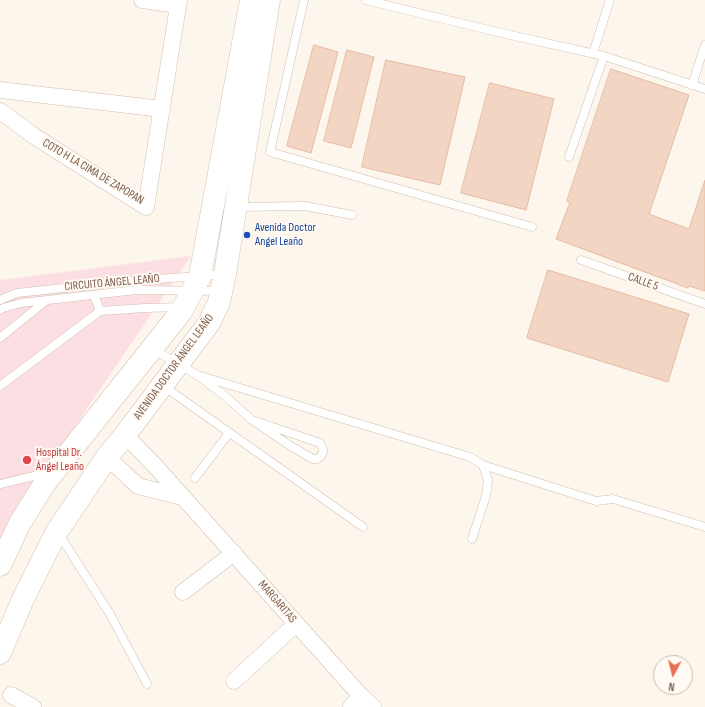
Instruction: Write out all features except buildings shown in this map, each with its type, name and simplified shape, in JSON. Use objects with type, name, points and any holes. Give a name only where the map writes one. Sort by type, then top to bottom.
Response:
[{"type":"street","name":"COTO H LA CIMA DE ZAPOPAN","points":[[0,111],[34,136],[146,207],[179,2],[142,0]]},
{"type":"street","points":[[0,565],[20,524],[45,483],[181,312],[192,291],[251,0]]},
{"type":"street","name":"AVENIDA DOCTOR ÁNGEL LEAÑO","points":[[0,653],[23,599],[56,533],[107,457],[209,323],[219,302],[236,207],[269,0]]},
{"type":"street","points":[[0,90],[162,109]]},
{"type":"street","name":"MARGARITAS","points":[[125,435],[234,553],[296,624],[356,702],[373,707]]},
{"type":"street","points":[[107,457],[138,486],[182,497]]},
{"type":"street","points":[[183,592],[234,553]]},
{"type":"street","points":[[234,681],[296,624]]},
{"type":"street","points":[[11,695],[33,707]]},
{"type":"lane","points":[[304,0],[270,152],[532,227]]},
{"type":"lane","points":[[366,0],[497,32],[593,53],[705,89]]},
{"type":"lane","points":[[593,53],[610,0]]},
{"type":"lane","points":[[692,85],[705,45]]},
{"type":"lane","points":[[569,157],[604,56]]},
{"type":"lane","points":[[236,207],[305,206],[352,215]]},
{"type":"lane","name":"CALLE 5","points":[[580,260],[705,304]]},
{"type":"lane","name":"CIRCUITO ÁNGEL LEAÑO","points":[[0,300],[16,293],[128,281],[192,291],[223,282]]},
{"type":"lane","points":[[0,386],[100,311],[145,308],[192,291],[223,282]]},
{"type":"lane","points":[[0,310],[21,302],[136,290],[192,291]]},
{"type":"lane","points":[[94,295],[100,311]]},
{"type":"lane","points":[[0,338],[47,300]]},
{"type":"lane","points":[[152,348],[197,376],[225,396],[252,420],[289,445],[313,459],[317,460],[323,454],[324,450],[320,443],[252,420]]},
{"type":"lane","points":[[197,376],[470,456],[483,465],[596,501],[613,500],[705,527]]},
{"type":"lane","points":[[162,385],[363,527]]},
{"type":"lane","points":[[225,396],[229,385]]},
{"type":"lane","points":[[195,478],[229,433]]},
{"type":"lane","points":[[472,539],[486,496],[488,480],[483,465]]},
{"type":"lane","points":[[0,484],[42,474],[50,476]]},
{"type":"lane","points":[[56,533],[62,539],[110,614],[147,684]]},
{"type":"shaded area","name":"Hospital Dr. Ángel Leaño","points":[[191,256],[94,398],[13,521],[0,552],[0,280]]},
{"type":"place","name":"Avenida Doctor Angel Leaño","points":[[247,235]]},
{"type":"place","name":"Hospital Dr. Ángel Leaño","points":[[27,460]]}]
